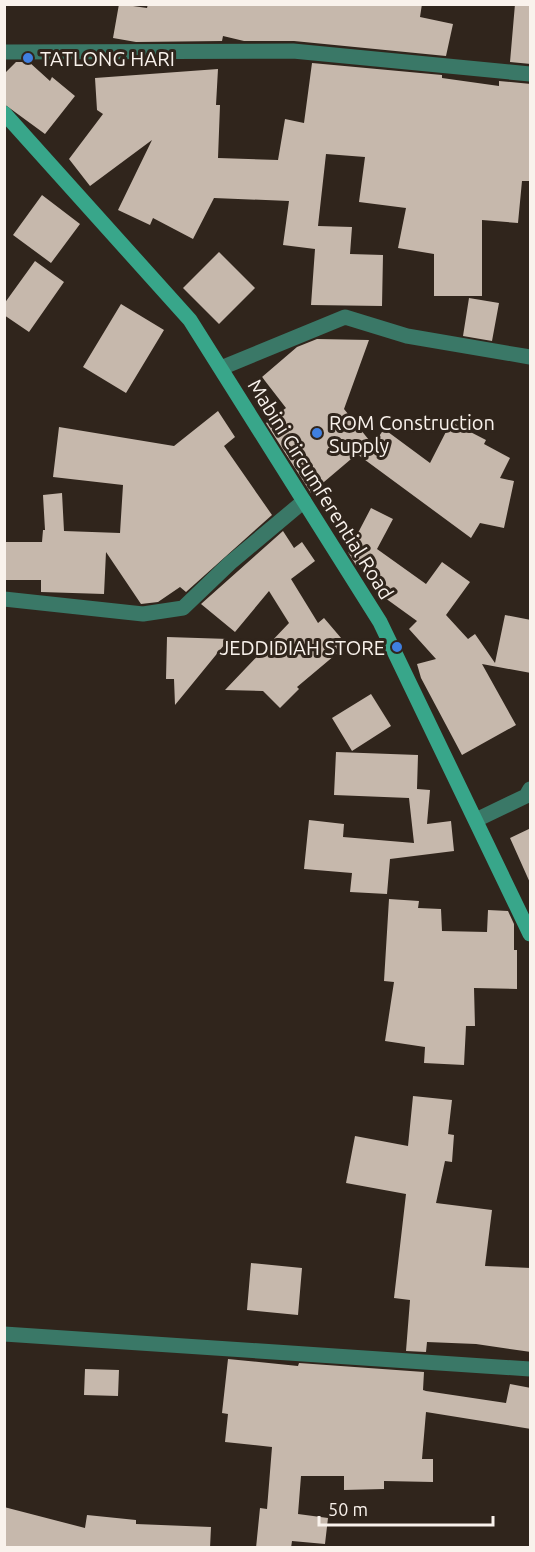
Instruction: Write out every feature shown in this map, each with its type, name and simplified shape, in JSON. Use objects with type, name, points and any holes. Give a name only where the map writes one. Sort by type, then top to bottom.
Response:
[{"type":"main road","name":"Mabini Circumferential Road","points":[[4,113],[190,320],[221,368],[380,622],[531,934]]},
{"type":"street","points":[[4,52],[293,51],[531,74]]},
{"type":"street","points":[[221,368],[345,317],[406,336],[531,357]]},
{"type":"street","points":[[4,599],[143,614],[183,608],[230,563],[304,501]]},
{"type":"street","points":[[476,820],[526,796],[531,789]]},
{"type":"street","points":[[4,1334],[531,1369]]},
{"type":"building","points":[[119,4],[147,8],[148,4],[422,4],[420,17],[453,24],[446,56],[294,41],[244,41],[223,36],[222,41],[136,42],[113,38]]},
{"type":"building","points":[[515,4],[531,4],[531,64],[510,62]]},
{"type":"building","points":[[16,62],[29,62],[50,81],[52,77],[75,96],[45,134],[4,104],[4,74]]},
{"type":"building","points":[[312,63],[442,75],[442,78],[499,86],[499,81],[531,84],[531,181],[522,181],[518,223],[482,220],[482,296],[434,296],[434,254],[398,248],[406,208],[359,202],[365,157],[326,154],[318,226],[352,227],[350,254],[383,255],[382,306],[311,305],[315,249],[283,245],[289,201],[214,198],[193,239],[153,218],[150,225],[118,210],[152,140],[90,186],[69,159],[103,114],[97,110],[95,78],[218,69],[216,105],[220,105],[218,158],[278,160],[285,119],[304,123]]},
{"type":"building","points":[[42,195],[80,224],[51,263],[13,235]]},
{"type":"building","points":[[219,252],[255,288],[219,324],[183,288]]},
{"type":"building","points":[[35,261],[64,282],[29,332],[4,315],[4,304]]},
{"type":"building","points":[[469,298],[499,303],[492,341],[463,336]]},
{"type":"building","points":[[121,304],[164,330],[126,393],[83,367]]},
{"type":"building","points":[[317,339],[369,340],[344,409],[373,445],[384,429],[430,463],[451,422],[486,440],[484,444],[510,458],[500,478],[514,481],[504,528],[480,523],[471,538],[357,454],[311,493],[266,423],[286,408],[262,377],[297,347]]},
{"type":"building","points":[[218,411],[235,437],[224,446],[272,515],[186,592],[180,587],[158,602],[141,604],[106,552],[104,594],[41,592],[41,580],[4,580],[4,542],[42,542],[43,530],[45,530],[43,495],[62,493],[64,531],[120,533],[123,485],[53,477],[59,427],[174,446]]},
{"type":"building","points":[[371,508],[393,519],[377,549],[426,584],[442,562],[470,582],[446,615],[468,639],[475,634],[495,663],[505,615],[531,620],[531,673],[482,664],[516,725],[462,755],[421,678],[417,664],[436,659],[409,629],[417,621],[374,590],[382,579],[356,565],[348,552]]},
{"type":"building","points":[[283,531],[294,548],[302,542],[315,561],[291,579],[318,623],[324,618],[347,645],[297,687],[299,689],[280,708],[263,691],[225,690],[289,623],[269,591],[235,632],[201,604]]},
{"type":"building","points":[[167,637],[229,639],[175,705],[174,679],[166,679]]},
{"type":"building","points":[[371,694],[391,726],[352,751],[332,718]]},
{"type":"building","points":[[336,752],[418,755],[417,789],[430,790],[427,824],[451,821],[454,851],[390,859],[387,894],[350,892],[352,873],[304,869],[309,820],[344,824],[343,837],[414,843],[409,798],[334,795]]},
{"type":"building","points":[[531,828],[531,885],[510,838]]},
{"type":"building","points":[[389,899],[419,901],[418,908],[441,909],[442,931],[487,932],[488,910],[508,911],[514,924],[517,989],[474,988],[475,1026],[466,1026],[464,1065],[424,1063],[425,1047],[385,1041],[394,982],[384,981]]},
{"type":"building","points":[[413,1096],[452,1100],[448,1134],[454,1135],[452,1162],[445,1161],[436,1203],[492,1210],[485,1266],[531,1268],[531,1352],[476,1344],[427,1342],[426,1352],[406,1351],[410,1300],[394,1298],[406,1194],[346,1183],[355,1136],[408,1146]]},
{"type":"building","points":[[251,1263],[302,1268],[298,1315],[247,1310]]},
{"type":"building","points":[[228,1359],[298,1366],[299,1363],[424,1372],[423,1390],[506,1403],[510,1384],[531,1388],[531,1429],[426,1412],[422,1459],[433,1459],[433,1482],[384,1481],[384,1489],[344,1490],[344,1476],[301,1476],[298,1514],[328,1518],[325,1544],[292,1541],[291,1548],[256,1548],[260,1508],[267,1509],[272,1447],[225,1442],[228,1414],[222,1413]]},
{"type":"building","points":[[85,1369],[119,1370],[118,1396],[84,1395]]},
{"type":"building","points":[[4,1507],[85,1528],[87,1515],[136,1520],[136,1524],[211,1527],[210,1548],[4,1548]]},
{"type":"place","name":"TATLONG HARI","points":[[28,58]]},
{"type":"place","name":"ROM Construction Supply","points":[[317,433]]},
{"type":"place","name":"JEDDIDIAH STORE","points":[[397,647]]}]
